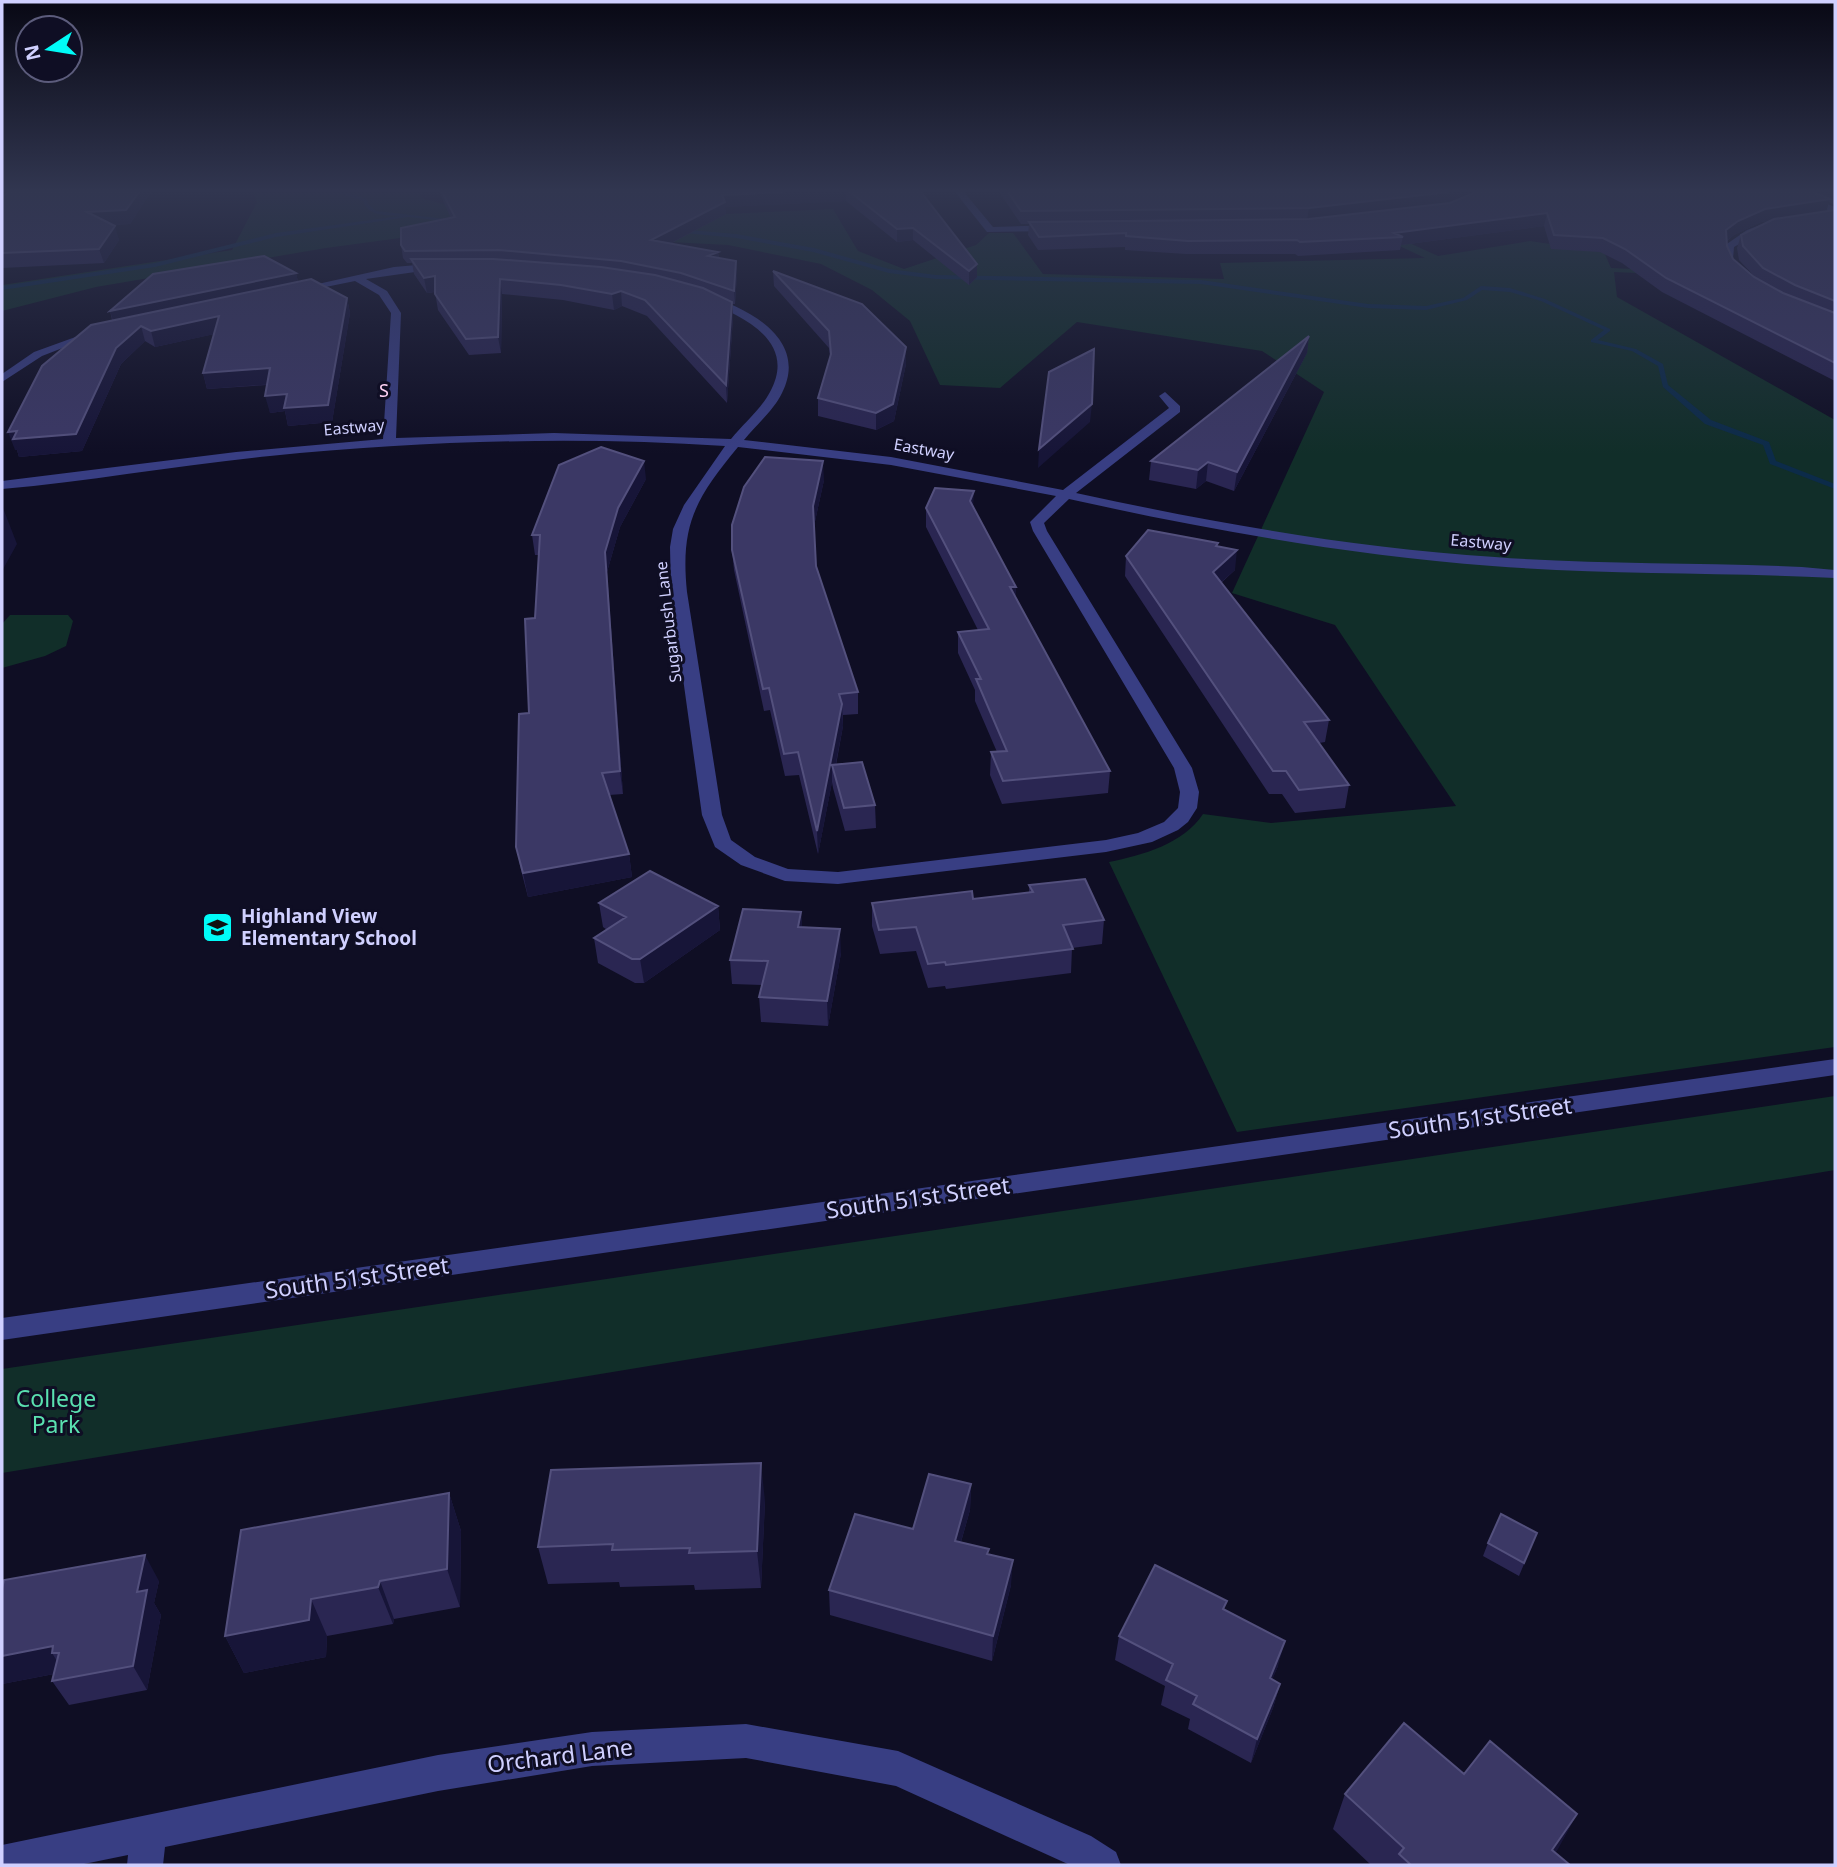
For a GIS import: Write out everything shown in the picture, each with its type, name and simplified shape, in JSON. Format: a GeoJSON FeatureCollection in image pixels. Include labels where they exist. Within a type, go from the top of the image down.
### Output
{"type":"FeatureCollection","features":[{"type":"Feature","properties":{"kind":"street"},"geometry":{"type":"LineString","coordinates":[[279,294],[352,279]]}},
{"type":"Feature","properties":{"kind":"street"},"geometry":{"type":"LineString","coordinates":[[359,279],[383,293],[397,313],[389,442]]}},
{"type":"Feature","properties":{"kind":"street","name":"Sugarbush Lane"},"geometry":{"type":"LineString","coordinates":[[693,294],[720,303],[758,323],[776,340],[784,358],[784,376],[776,393],[699,491],[682,522],[676,557],[712,815],[722,843],[748,861],[785,875],[838,878],[1106,846],[1148,838],[1180,820],[1191,796],[1183,768],[1040,531],[1037,522],[1065,495]]}},
{"type":"Feature","properties":{"kind":"street"},"geometry":{"type":"LineString","coordinates":[[2,379],[38,354],[112,329]]}},
{"type":"Feature","properties":{"kind":"street"},"geometry":{"type":"LineString","coordinates":[[1065,495],[1176,409],[1165,396]]}},
{"type":"Feature","properties":{"kind":"street","name":"Eastway"},"geometry":{"type":"LineString","coordinates":[[2,485],[265,452],[389,442],[548,436],[736,442],[870,457],[975,475],[1269,536],[1450,558],[1563,566],[1726,568],[1835,575]]}},
{"type":"Feature","properties":{"kind":"street","name":"South 51st Street"},"geometry":{"type":"LineString","coordinates":[[2,1329],[1835,1067]]}},
{"type":"Feature","properties":{"kind":"street","name":"Orchard Lane"},"geometry":{"type":"LineString","coordinates":[[2,1863],[147,1849],[438,1773],[579,1751],[746,1741],[898,1769],[1078,1849],[1102,1865]]}},
{"type":"Feature","properties":{"kind":"green space"},"geometry":{"type":"Polygon","coordinates":[[[41,279],[142,279],[96,287],[2,311],[2,285],[41,279]]]}},
{"type":"Feature","properties":{"kind":"green space"},"geometry":{"type":"Polygon","coordinates":[[[851,279],[1615,279],[1617,297],[1835,420],[1835,1047],[1237,1132],[1109,862],[1148,852],[1173,841],[1203,814],[1271,823],[1456,806],[1335,625],[1232,593],[1324,392],[1262,351],[1077,322],[1000,388],[940,385],[910,321],[872,290],[851,279]]]}},
{"type":"Feature","properties":{"kind":"green space"},"geometry":{"type":"Polygon","coordinates":[[[10,615],[68,615],[73,621],[66,646],[45,656],[2,668],[2,624],[10,615]]]}},
{"type":"Feature","properties":{"kind":"green space","name":"College Park"},"geometry":{"type":"Polygon","coordinates":[[[1835,1096],[1835,1170],[2,1473],[2,1369],[1835,1096]]]}},
{"type":"Feature","properties":{"kind":"building"},"geometry":{"type":"Polygon","coordinates":[[[147,279],[266,279],[110,311],[147,279]]]}},
{"type":"Feature","properties":{"kind":"building"},"geometry":{"type":"Polygon","coordinates":[[[310,279],[347,298],[328,405],[284,408],[287,394],[265,396],[270,368],[203,373],[219,316],[151,331],[141,326],[116,348],[76,434],[13,439],[17,431],[8,432],[42,366],[91,325],[310,279]]]}},
{"type":"Feature","properties":{"kind":"building"},"geometry":{"type":"Polygon","coordinates":[[[435,279],[500,279],[498,337],[466,339],[435,294],[435,279]]]}},
{"type":"Feature","properties":{"kind":"building"},"geometry":{"type":"Polygon","coordinates":[[[501,279],[670,279],[703,288],[732,302],[726,385],[645,300],[621,291],[612,294],[561,285],[501,279]]]}},
{"type":"Feature","properties":{"kind":"building"},"geometry":{"type":"Polygon","coordinates":[[[699,279],[735,279],[734,291],[699,279]]]}},
{"type":"Feature","properties":{"kind":"building"},"geometry":{"type":"Polygon","coordinates":[[[781,279],[795,279],[862,304],[906,347],[893,404],[876,413],[818,398],[831,354],[829,331],[781,279]]]}},
{"type":"Feature","properties":{"kind":"building"},"geometry":{"type":"Polygon","coordinates":[[[1668,279],[1758,279],[1783,293],[1835,313],[1835,363],[1668,279]]]}},
{"type":"Feature","properties":{"kind":"building"},"geometry":{"type":"Polygon","coordinates":[[[1784,279],[1835,279],[1835,301],[1784,279]]]}},
{"type":"Feature","properties":{"kind":"building"},"geometry":{"type":"Polygon","coordinates":[[[1309,336],[1237,472],[1208,462],[1198,470],[1151,461],[1309,336]]]}},
{"type":"Feature","properties":{"kind":"building"},"geometry":{"type":"Polygon","coordinates":[[[1094,349],[1092,404],[1039,449],[1049,372],[1094,349]]]}},
{"type":"Feature","properties":{"kind":"building"},"geometry":{"type":"Polygon","coordinates":[[[601,447],[644,461],[618,508],[605,552],[620,771],[602,773],[629,854],[523,873],[516,847],[519,714],[529,713],[525,619],[535,618],[540,535],[532,535],[559,465],[601,447]]]}},
{"type":"Feature","properties":{"kind":"building"},"geometry":{"type":"Polygon","coordinates":[[[765,457],[823,461],[813,506],[816,566],[858,692],[839,694],[842,704],[817,831],[798,752],[784,754],[769,688],[763,689],[732,550],[732,525],[744,487],[765,457]]]}},
{"type":"Feature","properties":{"kind":"building"},"geometry":{"type":"Polygon","coordinates":[[[935,488],[974,491],[970,501],[1016,587],[1010,587],[1110,771],[1003,781],[991,752],[1007,751],[976,679],[981,679],[958,632],[989,629],[926,508],[935,488]]]}},
{"type":"Feature","properties":{"kind":"building"},"geometry":{"type":"Polygon","coordinates":[[[1148,530],[1218,543],[1216,546],[1237,550],[1213,572],[1329,720],[1304,722],[1349,785],[1299,790],[1286,771],[1273,771],[1126,556],[1148,530]]]}},
{"type":"Feature","properties":{"kind":"building"},"geometry":{"type":"Polygon","coordinates":[[[862,762],[875,805],[844,808],[832,765],[862,762]]]}},
{"type":"Feature","properties":{"kind":"building"},"geometry":{"type":"Polygon","coordinates":[[[650,871],[718,906],[640,959],[632,959],[594,938],[626,917],[599,903],[650,871]]]}},
{"type":"Feature","properties":{"kind":"building"},"geometry":{"type":"Polygon","coordinates":[[[1085,879],[1104,920],[1063,925],[1073,949],[946,965],[945,962],[928,964],[916,927],[879,930],[872,903],[972,891],[973,899],[1033,892],[1029,885],[1085,879]]]}},
{"type":"Feature","properties":{"kind":"building"},"geometry":{"type":"Polygon","coordinates":[[[743,909],[801,912],[798,927],[840,929],[827,1001],[759,997],[768,961],[730,960],[743,909]]]}},
{"type":"Feature","properties":{"kind":"building"},"geometry":{"type":"Polygon","coordinates":[[[761,1463],[757,1551],[689,1553],[690,1548],[612,1550],[613,1544],[538,1547],[551,1470],[761,1463]]]}},
{"type":"Feature","properties":{"kind":"building"},"geometry":{"type":"Polygon","coordinates":[[[929,1474],[971,1484],[955,1541],[989,1549],[987,1554],[1013,1560],[993,1636],[829,1590],[855,1514],[913,1529],[929,1474]]]}},
{"type":"Feature","properties":{"kind":"building"},"geometry":{"type":"Polygon","coordinates":[[[449,1493],[447,1569],[380,1581],[378,1587],[311,1599],[309,1620],[225,1636],[241,1530],[449,1493]]]}},
{"type":"Feature","properties":{"kind":"building"},"geometry":{"type":"Polygon","coordinates":[[[1501,1514],[1537,1533],[1524,1563],[1488,1543],[1501,1514]]]}},
{"type":"Feature","properties":{"kind":"building"},"geometry":{"type":"Polygon","coordinates":[[[145,1555],[137,1592],[147,1590],[133,1666],[52,1681],[59,1653],[52,1653],[53,1646],[2,1656],[4,1580],[145,1555]]]}},
{"type":"Feature","properties":{"kind":"building"},"geometry":{"type":"Polygon","coordinates":[[[1155,1565],[1227,1601],[1223,1609],[1285,1641],[1270,1678],[1280,1684],[1257,1739],[1193,1704],[1197,1696],[1166,1680],[1173,1664],[1119,1636],[1155,1565]]]}},
{"type":"Feature","properties":{"kind":"building"},"geometry":{"type":"Polygon","coordinates":[[[1404,1723],[1464,1774],[1490,1741],[1577,1814],[1552,1850],[1570,1865],[1411,1865],[1399,1854],[1404,1848],[1345,1794],[1404,1723]]]}},
{"type":"Feature","properties":{"kind":"waterway"},"geometry":{"type":"LineString","coordinates":[[2,288],[61,279]]}},
{"type":"Feature","properties":{"kind":"waterway"},"geometry":{"type":"LineString","coordinates":[[1049,279],[1201,282],[1368,306],[1426,308],[1465,299],[1481,288],[1510,290],[1543,300],[1608,330],[1593,341],[1634,350],[1661,365],[1665,386],[1708,422],[1766,444],[1773,462],[1835,487]]}},
{"type":"Feature","properties":{"kind":"place","name":"Highland View Elementary School"},"geometry":{"type":"Point","coordinates":[218,927]}},
{"type":"Feature","properties":{"kind":"district","name":"S"},"geometry":{"type":"Point","coordinates":[385,391]}}]}
